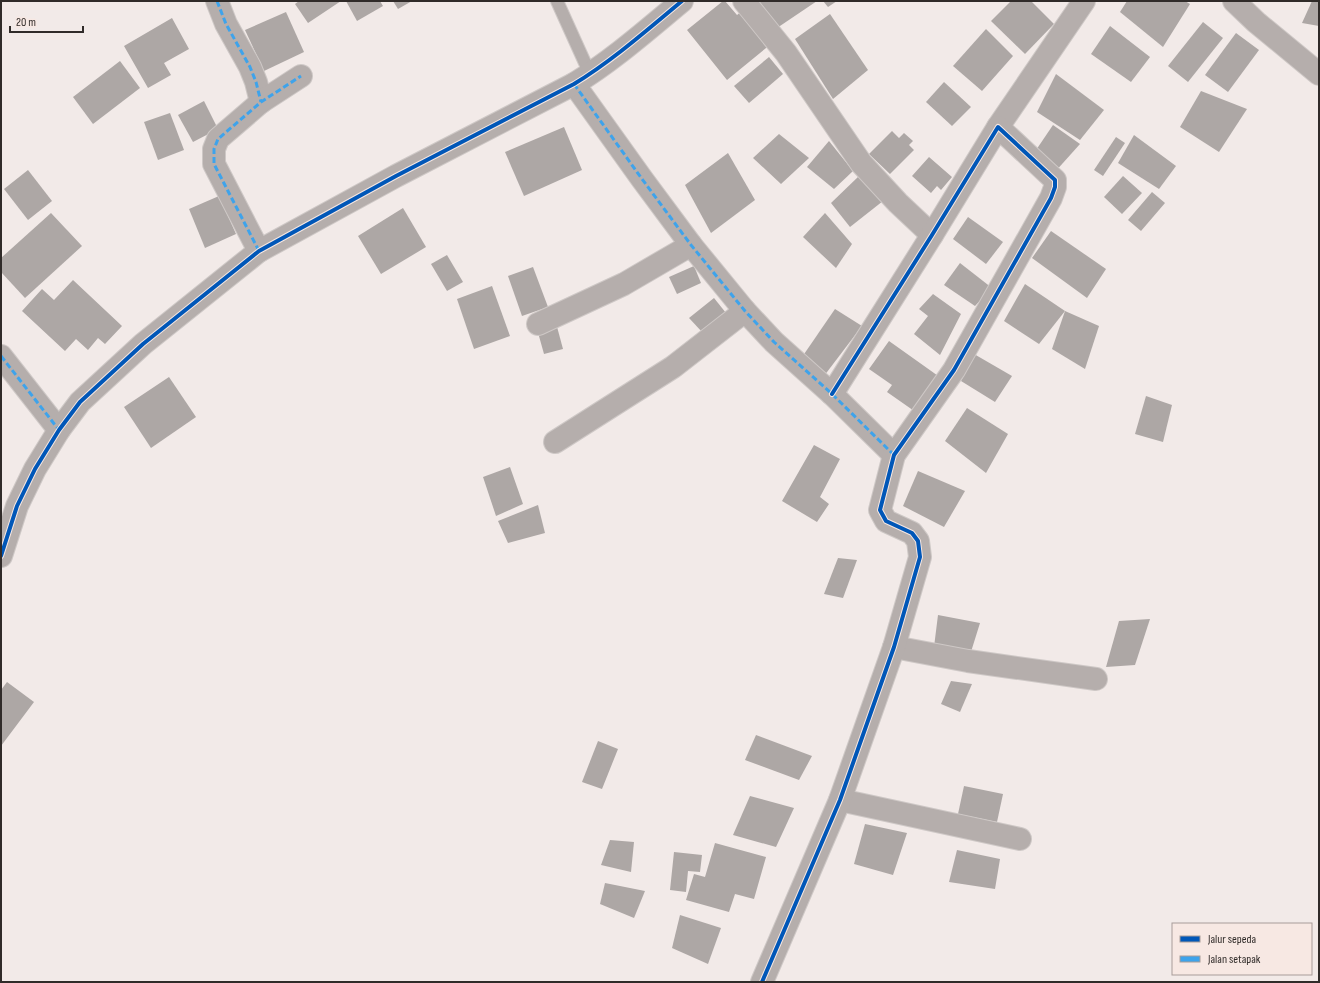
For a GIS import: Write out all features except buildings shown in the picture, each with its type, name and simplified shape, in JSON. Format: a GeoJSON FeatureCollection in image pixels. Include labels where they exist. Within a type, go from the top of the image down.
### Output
{"type":"FeatureCollection","features":[{"type":"Feature","properties":{"kind":"street"},"geometry":{"type":"LineString","coordinates":[[217,1],[226,24],[250,68],[256,82],[261,102]]}},
{"type":"Feature","properties":{"kind":"street"},"geometry":{"type":"LineString","coordinates":[[1,555],[17,506],[35,469],[59,430],[80,402],[143,344],[259,251],[396,176],[582,79],[655,24],[682,1]]}},
{"type":"Feature","properties":{"kind":"street"},"geometry":{"type":"LineString","coordinates":[[744,1],[786,53],[861,163],[898,203],[932,235]]}},
{"type":"Feature","properties":{"kind":"street"},"geometry":{"type":"LineString","coordinates":[[832,394],[998,127],[1084,1]]}},
{"type":"Feature","properties":{"kind":"street"},"geometry":{"type":"LineString","coordinates":[[1234,1],[1256,22],[1319,74]]}},
{"type":"Feature","properties":{"kind":"street"},"geometry":{"type":"LineString","coordinates":[[259,251],[214,164],[214,149],[218,139],[261,102],[301,76]]}},
{"type":"Feature","properties":{"kind":"street"},"geometry":{"type":"LineString","coordinates":[[582,79],[642,179],[691,245],[745,311],[774,342],[832,394],[894,455]]}},
{"type":"Feature","properties":{"kind":"street"},"geometry":{"type":"LineString","coordinates":[[762,982],[840,800],[894,648],[920,557],[918,541],[912,533],[886,521],[880,510],[894,455],[954,370],[1038,222],[1055,187],[1055,180],[998,127]]}},
{"type":"Feature","properties":{"kind":"street"},"geometry":{"type":"LineString","coordinates":[[538,324],[624,284],[691,245]]}},
{"type":"Feature","properties":{"kind":"street"},"geometry":{"type":"LineString","coordinates":[[555,442],[673,367],[745,311]]}},
{"type":"Feature","properties":{"kind":"street"},"geometry":{"type":"LineString","coordinates":[[1,356],[59,430]]}},
{"type":"Feature","properties":{"kind":"street"},"geometry":{"type":"LineString","coordinates":[[894,648],[968,661],[1096,679]]}},
{"type":"Feature","properties":{"kind":"street"},"geometry":{"type":"LineString","coordinates":[[840,800],[1020,839]]}},
{"type":"Feature","properties":{"kind":"lane"},"geometry":{"type":"LineString","coordinates":[[557,1],[582,79]]}},
{"type":"Feature","properties":{"kind":"marked path"},"geometry":{"type":"LineString","coordinates":[[217,1],[226,24],[250,67],[256,82],[261,102]]}},
{"type":"Feature","properties":{"kind":"marked path"},"geometry":{"type":"LineString","coordinates":[[259,251],[214,164],[214,149],[218,139],[261,102],[301,76]]}},
{"type":"Feature","properties":{"kind":"marked path"},"geometry":{"type":"LineString","coordinates":[[574,84],[691,245],[745,311],[774,342],[832,394],[894,455]]}},
{"type":"Feature","properties":{"kind":"marked path"},"geometry":{"type":"LineString","coordinates":[[1,356],[59,430]]}},
{"type":"Feature","properties":{"kind":"cycle path"},"geometry":{"type":"LineString","coordinates":[[1,556],[17,506],[35,469],[59,430],[80,402],[143,344],[259,251],[396,176],[574,84],[616,55],[682,1]]}},
{"type":"Feature","properties":{"kind":"cycle path"},"geometry":{"type":"LineString","coordinates":[[762,982],[840,800],[894,647],[920,557],[918,541],[912,533],[886,521],[880,510],[894,455],[954,370],[1051,198],[1055,187],[1055,180],[998,127],[832,394]]}}]}
